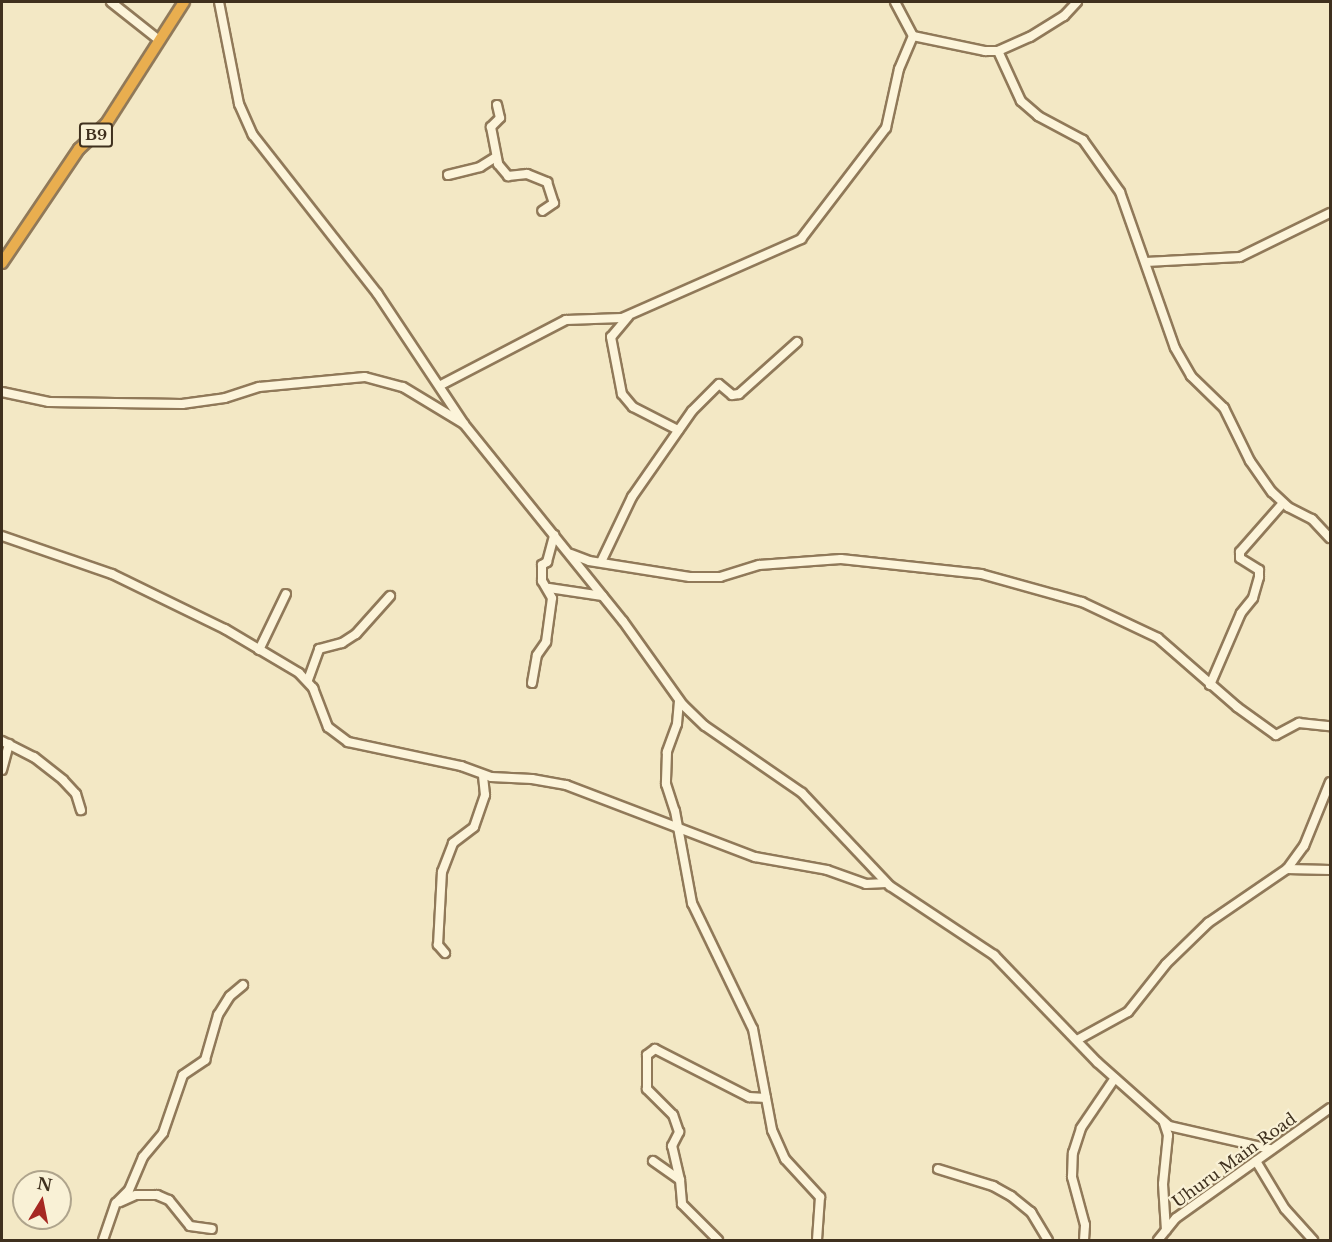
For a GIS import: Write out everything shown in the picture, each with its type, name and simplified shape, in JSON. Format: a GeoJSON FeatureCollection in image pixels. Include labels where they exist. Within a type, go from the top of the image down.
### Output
{"type":"FeatureCollection","features":[{"type":"Feature","properties":{"kind":"highway","name":"B9"},"geometry":{"type":"LineString","coordinates":[[2,263],[80,149],[106,124],[184,2]]}},
{"type":"Feature","properties":{"kind":"street"},"geometry":{"type":"LineString","coordinates":[[111,2],[159,40]]}},
{"type":"Feature","properties":{"kind":"street"},"geometry":{"type":"LineString","coordinates":[[219,2],[239,104],[254,135],[360,271],[441,385],[464,424],[590,579],[678,700],[705,726],[802,793],[886,883],[988,950],[1115,1078],[1164,1122],[1197,1135],[1270,1149]]}},
{"type":"Feature","properties":{"kind":"street"},"geometry":{"type":"LineString","coordinates":[[895,2],[914,36]]}},
{"type":"Feature","properties":{"kind":"street"},"geometry":{"type":"LineString","coordinates":[[914,36],[998,51],[1057,21],[1077,2]]}},
{"type":"Feature","properties":{"kind":"street"},"geometry":{"type":"LineString","coordinates":[[441,385],[566,321],[607,318],[631,313],[801,239],[886,128],[899,69],[914,36]]}},
{"type":"Feature","properties":{"kind":"street"},"geometry":{"type":"LineString","coordinates":[[998,51],[1021,100],[1038,116],[1076,134],[1103,164],[1120,192],[1180,359],[1194,380],[1224,408],[1250,461],[1283,504],[1312,519],[1330,538]]}},
{"type":"Feature","properties":{"kind":"street"},"geometry":{"type":"LineString","coordinates":[[497,105],[500,118],[491,127],[496,157],[502,173],[527,174],[547,182],[554,203],[542,211]]}},
{"type":"Feature","properties":{"kind":"street"},"geometry":{"type":"LineString","coordinates":[[448,175],[480,167],[496,157]]}},
{"type":"Feature","properties":{"kind":"street"},"geometry":{"type":"LineString","coordinates":[[1146,262],[1240,257],[1330,213]]}},
{"type":"Feature","properties":{"kind":"street"},"geometry":{"type":"LineString","coordinates":[[614,334],[631,313]]}},
{"type":"Feature","properties":{"kind":"street"},"geometry":{"type":"LineString","coordinates":[[607,318],[614,324],[614,360],[626,401],[678,430]]}},
{"type":"Feature","properties":{"kind":"street"},"geometry":{"type":"LineString","coordinates":[[590,579],[632,497],[678,430],[718,384],[736,396],[797,342]]}},
{"type":"Feature","properties":{"kind":"street"},"geometry":{"type":"LineString","coordinates":[[2,392],[49,402],[182,404],[225,398],[259,387],[364,377],[403,387],[464,424]]}},
{"type":"Feature","properties":{"kind":"street"},"geometry":{"type":"LineString","coordinates":[[1210,685],[1241,613],[1253,598],[1259,577],[1259,570],[1240,558],[1240,552],[1283,504]]}},
{"type":"Feature","properties":{"kind":"street"},"geometry":{"type":"LineString","coordinates":[[532,683],[537,655],[546,642],[552,598],[541,576],[555,535]]}},
{"type":"Feature","properties":{"kind":"street"},"geometry":{"type":"LineString","coordinates":[[2,536],[112,574],[225,629],[308,680],[324,722],[340,739],[398,755],[460,766],[483,776],[566,785],[680,831],[720,841],[766,860],[827,870],[866,884],[886,883]]}},
{"type":"Feature","properties":{"kind":"street"},"geometry":{"type":"LineString","coordinates":[[569,554],[599,562],[711,578],[759,565],[840,559],[971,572],[1082,602],[1158,638],[1210,685],[1276,735],[1299,723],[1330,726]]}},
{"type":"Feature","properties":{"kind":"street"},"geometry":{"type":"LineString","coordinates":[[549,588],[602,596]]}},
{"type":"Feature","properties":{"kind":"street"},"geometry":{"type":"LineString","coordinates":[[259,650],[286,594]]}},
{"type":"Feature","properties":{"kind":"street"},"geometry":{"type":"LineString","coordinates":[[308,680],[319,649],[342,643],[356,634],[390,597]]}},
{"type":"Feature","properties":{"kind":"street"},"geometry":{"type":"LineString","coordinates":[[678,700],[680,710],[667,752],[666,774],[680,831],[692,903],[753,1029],[772,1130],[785,1159],[820,1197],[817,1240]]}},
{"type":"Feature","properties":{"kind":"street"},"geometry":{"type":"LineString","coordinates":[[2,770],[5,742],[34,757],[63,780],[76,794],[81,810]]}},
{"type":"Feature","properties":{"kind":"street"},"geometry":{"type":"LineString","coordinates":[[445,953],[438,945],[442,872],[453,843],[474,827],[485,795],[483,776]]}},
{"type":"Feature","properties":{"kind":"street"},"geometry":{"type":"LineString","coordinates":[[1077,1040],[1125,1014],[1166,964],[1209,923],[1287,868],[1304,846],[1330,782]]}},
{"type":"Feature","properties":{"kind":"street"},"geometry":{"type":"LineString","coordinates":[[1287,868],[1330,870]]}},
{"type":"Feature","properties":{"kind":"street"},"geometry":{"type":"LineString","coordinates":[[103,1240],[116,1203],[129,1190],[143,1157],[163,1133],[183,1075],[205,1060],[218,1015],[230,996],[243,985]]}},
{"type":"Feature","properties":{"kind":"street"},"geometry":{"type":"LineString","coordinates":[[718,1240],[682,1204],[680,1180],[672,1146],[680,1132],[673,1115],[647,1089],[647,1055],[655,1049],[749,1097],[766,1098]]}},
{"type":"Feature","properties":{"kind":"street"},"geometry":{"type":"LineString","coordinates":[[1084,1240],[1085,1225],[1072,1177],[1073,1153],[1081,1128],[1115,1078]]}},
{"type":"Feature","properties":{"kind":"street","name":"Uhuru Main Road"},"geometry":{"type":"LineString","coordinates":[[1158,1240],[1176,1218],[1330,1108]]}},
{"type":"Feature","properties":{"kind":"street"},"geometry":{"type":"LineString","coordinates":[[1164,1122],[1168,1135],[1163,1177],[1166,1231]]}},
{"type":"Feature","properties":{"kind":"street"},"geometry":{"type":"LineString","coordinates":[[653,1161],[680,1180]]}},
{"type":"Feature","properties":{"kind":"street"},"geometry":{"type":"LineString","coordinates":[[1256,1161],[1285,1209],[1313,1240]]}},
{"type":"Feature","properties":{"kind":"street"},"geometry":{"type":"LineString","coordinates":[[939,1169],[993,1186],[1020,1202],[1040,1224],[1048,1240]]}},
{"type":"Feature","properties":{"kind":"street"},"geometry":{"type":"LineString","coordinates":[[116,1203],[136,1195],[157,1195],[169,1200],[190,1226],[212,1229]]}}]}
